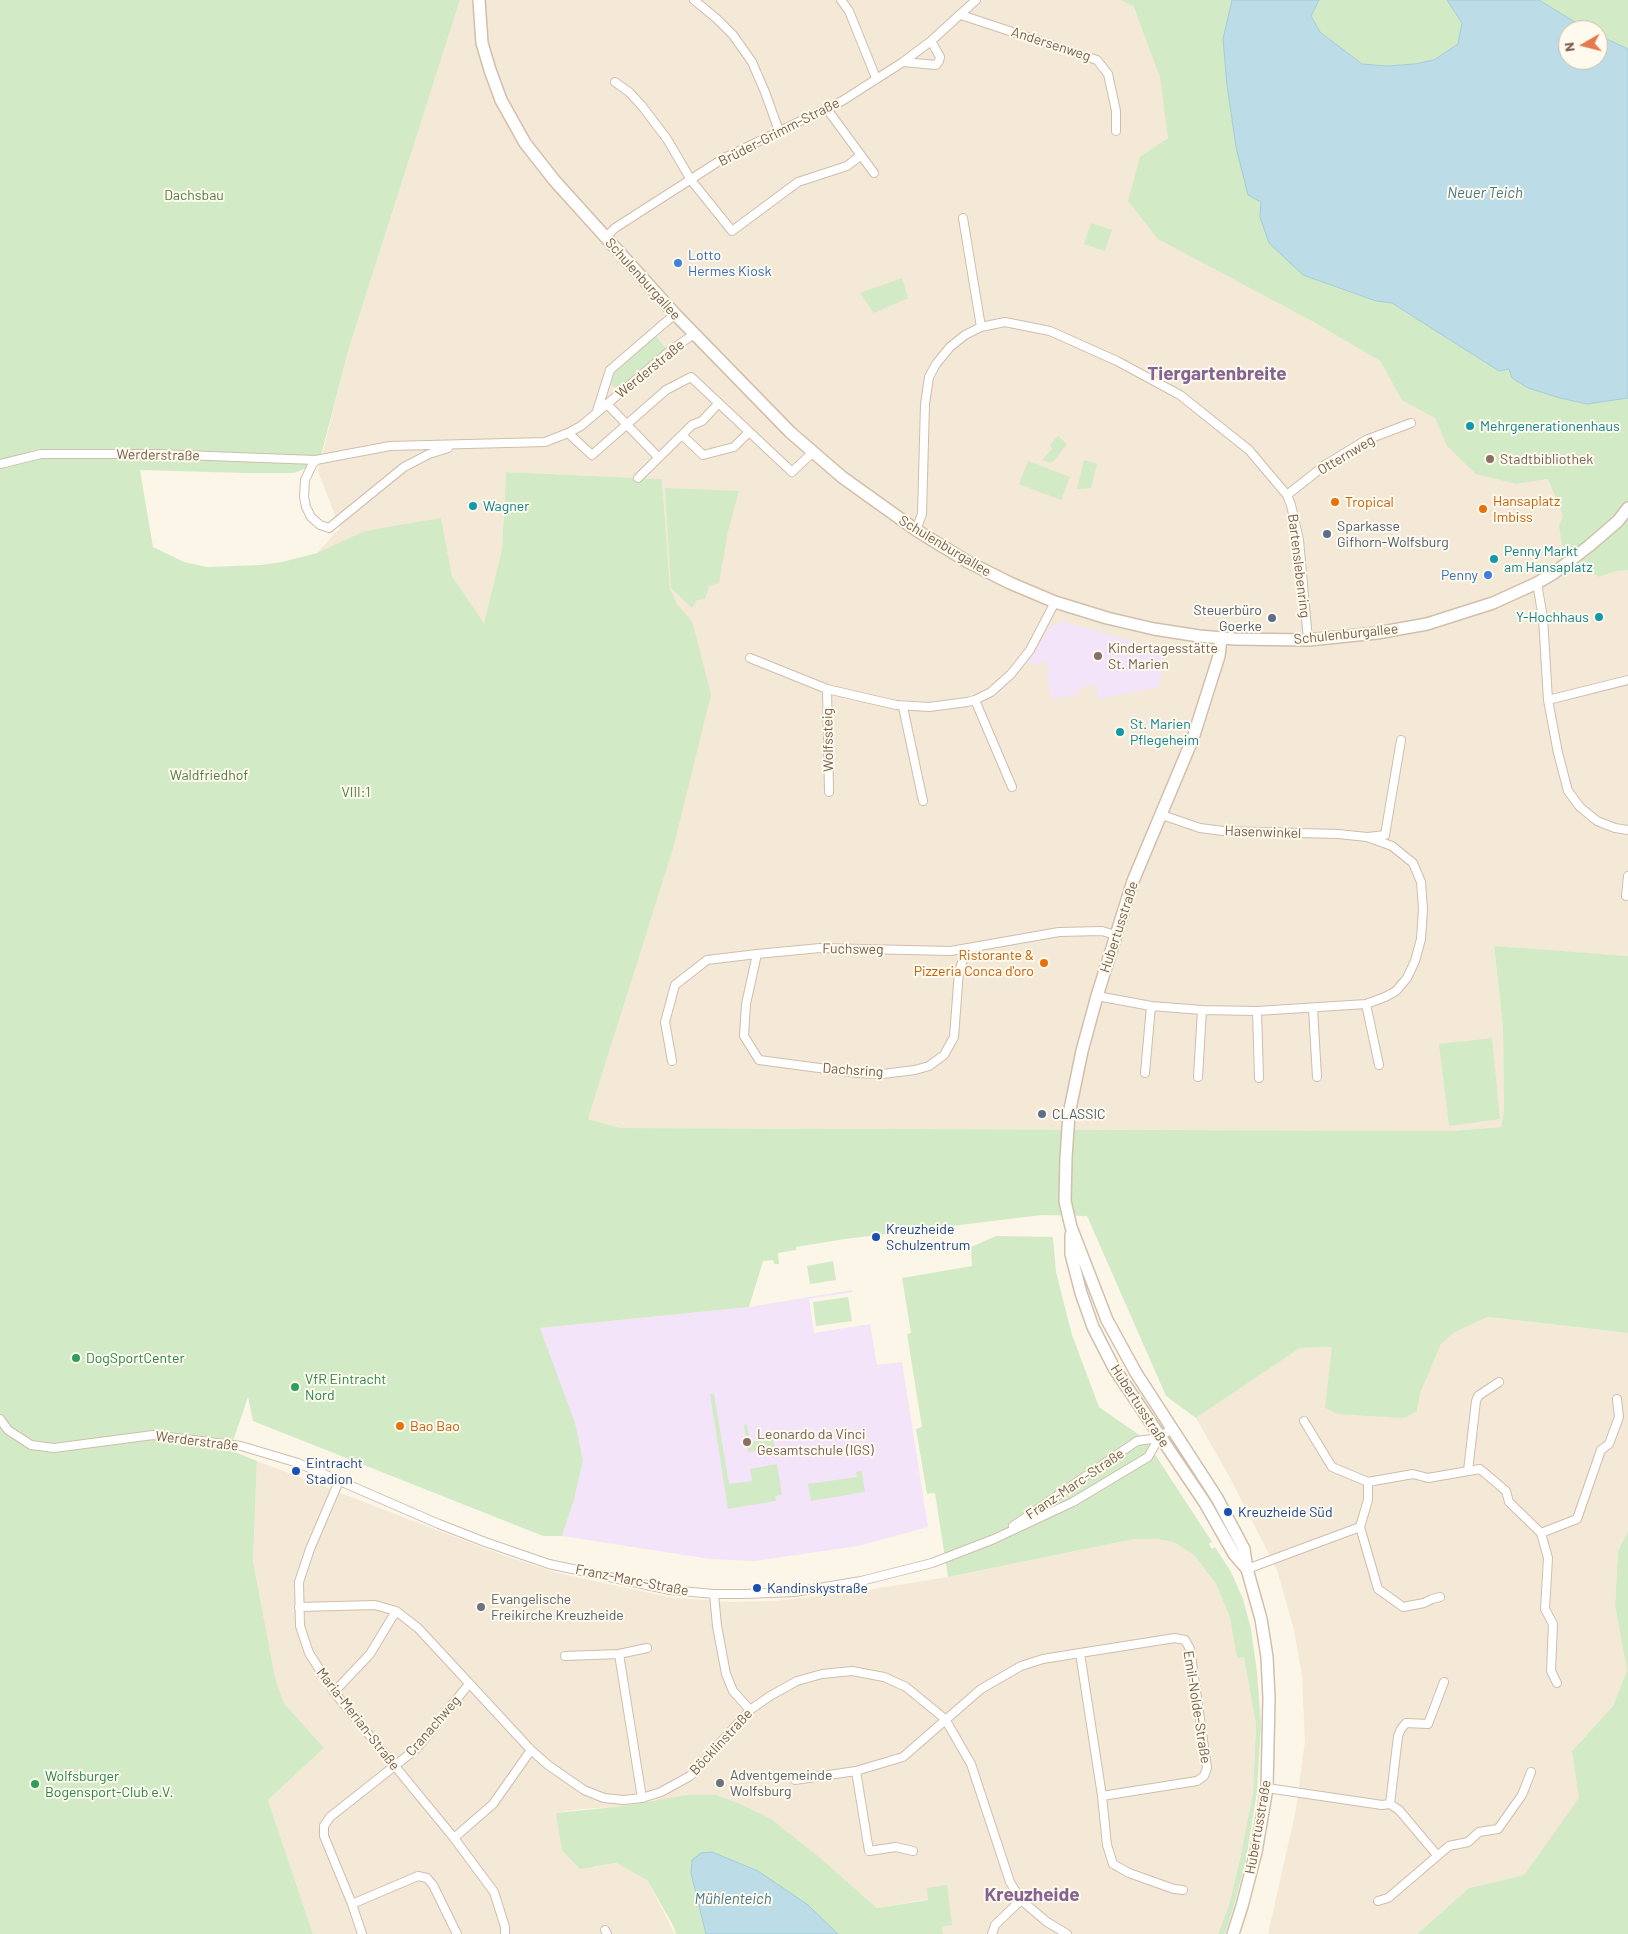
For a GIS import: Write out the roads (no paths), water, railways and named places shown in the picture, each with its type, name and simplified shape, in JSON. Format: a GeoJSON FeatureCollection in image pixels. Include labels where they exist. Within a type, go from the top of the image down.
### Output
{"type":"FeatureCollection","features":[{"type":"Feature","properties":{"kind":"street","name":"Schulenburgallee"},"geometry":{"type":"LineString","coordinates":[[479,0],[482,43],[501,100],[525,143],[554,180],[675,314],[785,427],[865,495],[916,530],[968,562],[1010,583],[1055,602],[1107,618],[1154,629],[1221,638],[1308,640],[1377,633],[1427,624],[1492,603],[1537,583],[1554,573],[1589,546],[1618,520],[1628,508]]}},
{"type":"Feature","properties":{"kind":"street"},"geometry":{"type":"LineString","coordinates":[[694,0],[733,35],[752,62],[779,131]]}},
{"type":"Feature","properties":{"kind":"street"},"geometry":{"type":"LineString","coordinates":[[841,0],[848,11],[876,78]]}},
{"type":"Feature","properties":{"kind":"street","name":"Brüder-Grimm-Straße"},"geometry":{"type":"LineString","coordinates":[[606,238],[615,228],[724,158],[827,109],[903,62],[931,41],[976,0]]}},
{"type":"Feature","properties":{"kind":"street","name":"Andersenweg"},"geometry":{"type":"LineString","coordinates":[[961,15],[1097,60],[1108,74],[1116,111],[1116,131]]}},
{"type":"Feature","properties":{"kind":"street"},"geometry":{"type":"LineString","coordinates":[[903,62],[936,65],[940,57],[931,41]]}},
{"type":"Feature","properties":{"kind":"street"},"geometry":{"type":"LineString","coordinates":[[615,82],[629,92],[642,106],[667,139],[691,180],[732,231],[798,182],[847,166],[860,156]]}},
{"type":"Feature","properties":{"kind":"street"},"geometry":{"type":"LineString","coordinates":[[827,109],[874,173]]}},
{"type":"Feature","properties":{"kind":"street"},"geometry":{"type":"LineString","coordinates":[[963,218],[981,327]]}},
{"type":"Feature","properties":{"kind":"street","name":"Werderstraße"},"geometry":{"type":"LineString","coordinates":[[596,414],[610,370],[675,314]]}},
{"type":"Feature","properties":{"kind":"street","name":"Bartenslebenring"},"geometry":{"type":"LineString","coordinates":[[916,530],[922,514],[925,404],[929,377],[936,364],[950,347],[965,335],[981,327],[1005,322],[1050,331],[1122,364],[1180,395],[1248,450],[1287,495],[1299,540],[1308,640]]}},
{"type":"Feature","properties":{"kind":"street","name":"Werderstraße"},"geometry":{"type":"LineString","coordinates":[[0,464],[41,454],[157,454],[316,460],[390,446],[455,446],[545,442],[568,434],[596,414],[671,350],[694,334]]}},
{"type":"Feature","properties":{"kind":"street","name":"Werderstraße"},"geometry":{"type":"LineString","coordinates":[[568,434],[592,455],[666,390],[691,377],[792,472],[813,452]]}},
{"type":"Feature","properties":{"kind":"street","name":"Werderstraße"},"geometry":{"type":"LineString","coordinates":[[607,404],[625,425],[658,457]]}},
{"type":"Feature","properties":{"kind":"street"},"geometry":{"type":"LineString","coordinates":[[638,478],[692,424],[702,421],[718,404]]}},
{"type":"Feature","properties":{"kind":"street","name":"Otternweg"},"geometry":{"type":"LineString","coordinates":[[1287,495],[1325,465],[1366,440],[1411,423]]}},
{"type":"Feature","properties":{"kind":"street"},"geometry":{"type":"LineString","coordinates":[[682,435],[703,455],[734,447],[749,432]]}},
{"type":"Feature","properties":{"kind":"street","name":"Werderstraße"},"geometry":{"type":"LineString","coordinates":[[316,460],[305,480],[304,497],[306,507],[312,517],[320,525],[329,528],[404,467],[429,454],[455,446]]}},
{"type":"Feature","properties":{"kind":"street"},"geometry":{"type":"LineString","coordinates":[[1537,583],[1543,618],[1548,700],[1558,753],[1568,791],[1580,807],[1597,821],[1615,828],[1628,830]]}},
{"type":"Feature","properties":{"kind":"street","name":"Wolfssteig"},"geometry":{"type":"LineString","coordinates":[[750,658],[827,689],[903,707],[951,705],[976,700],[991,692],[1012,674],[1030,650],[1055,602]]}},
{"type":"Feature","properties":{"kind":"street","name":"Hubertusstraße"},"geometry":{"type":"LineString","coordinates":[[1221,638],[1219,656],[1193,738],[1133,881],[1097,996],[1082,1051],[1069,1114],[1065,1201],[1071,1227],[1107,1320],[1136,1373],[1217,1498],[1244,1549],[1247,1569],[1261,1619],[1267,1657],[1269,1744],[1267,1788],[1256,1852],[1242,1906],[1232,1934]]}},
{"type":"Feature","properties":{"kind":"street"},"geometry":{"type":"LineString","coordinates":[[1548,700],[1628,680]]}},
{"type":"Feature","properties":{"kind":"street","name":"Wolfssteig"},"geometry":{"type":"LineString","coordinates":[[827,689],[829,792]]}},
{"type":"Feature","properties":{"kind":"street"},"geometry":{"type":"LineString","coordinates":[[976,700],[1012,787]]}},
{"type":"Feature","properties":{"kind":"street"},"geometry":{"type":"LineString","coordinates":[[903,707],[923,801]]}},
{"type":"Feature","properties":{"kind":"street"},"geometry":{"type":"LineString","coordinates":[[1367,837],[1385,835],[1401,740]]}},
{"type":"Feature","properties":{"kind":"street","name":"Hasenwinkel"},"geometry":{"type":"LineString","coordinates":[[1097,996],[1151,1006],[1202,1010],[1257,1011],[1366,1004],[1385,998],[1396,991],[1407,978],[1416,961],[1423,908],[1420,882],[1413,864],[1392,846],[1367,837],[1338,834],[1223,831],[1200,828],[1162,815]]}},
{"type":"Feature","properties":{"kind":"street"},"geometry":{"type":"LineString","coordinates":[[1626,896],[1628,876]]}},
{"type":"Feature","properties":{"kind":"street","name":"Fuchsweg"},"geometry":{"type":"LineString","coordinates":[[672,1061],[666,1022],[675,985],[707,960],[820,948],[951,951],[1059,932],[1102,932],[1115,935]]}},
{"type":"Feature","properties":{"kind":"street","name":"Dachsring"},"geometry":{"type":"LineString","coordinates":[[757,954],[746,1004],[744,1036],[759,1060],[857,1073],[883,1074],[915,1070],[929,1066],[944,1055],[954,1037],[960,971],[967,949]]}},
{"type":"Feature","properties":{"kind":"street"},"geometry":{"type":"LineString","coordinates":[[1366,1004],[1379,1065]]}},
{"type":"Feature","properties":{"kind":"street"},"geometry":{"type":"LineString","coordinates":[[1145,1073],[1151,1006]]}},
{"type":"Feature","properties":{"kind":"street"},"geometry":{"type":"LineString","coordinates":[[1313,1008],[1316,1077]]}},
{"type":"Feature","properties":{"kind":"street"},"geometry":{"type":"LineString","coordinates":[[1198,1077],[1202,1010]]}},
{"type":"Feature","properties":{"kind":"street"},"geometry":{"type":"LineString","coordinates":[[1257,1011],[1258,1078]]}},
{"type":"Feature","properties":{"kind":"street","name":"Hubertusstraße"},"geometry":{"type":"LineString","coordinates":[[1071,1227],[1072,1254],[1081,1293],[1093,1327],[1114,1368],[1159,1438],[1200,1496],[1234,1554],[1247,1569]]}},
{"type":"Feature","properties":{"kind":"street"},"geometry":{"type":"LineString","coordinates":[[1468,1471],[1476,1401],[1478,1396],[1499,1382]]}},
{"type":"Feature","properties":{"kind":"street"},"geometry":{"type":"LineString","coordinates":[[1541,1533],[1577,1519],[1601,1450],[1609,1444],[1619,1417],[1617,1399]]}},
{"type":"Feature","properties":{"kind":"street","name":"Werderstraße"},"geometry":{"type":"LineString","coordinates":[[0,1419],[8,1430],[31,1445],[54,1448],[153,1434],[241,1446],[280,1457],[339,1481]]}},
{"type":"Feature","properties":{"kind":"street"},"geometry":{"type":"LineString","coordinates":[[1304,1421],[1332,1467],[1368,1482],[1413,1474],[1428,1478],[1480,1470],[1506,1491],[1509,1502],[1541,1533],[1548,1558],[1545,1609],[1553,1624],[1551,1671],[1557,1682]]}},
{"type":"Feature","properties":{"kind":"street","name":"Franz-Marc-Straße"},"geometry":{"type":"LineString","coordinates":[[339,1481],[485,1542],[549,1564],[670,1590],[714,1594],[795,1592],[861,1581],[932,1563],[994,1539],[1073,1502],[1148,1457],[1159,1438],[1171,1429]]}},
{"type":"Feature","properties":{"kind":"street","name":"Franz-Marc-Straße"},"geometry":{"type":"LineString","coordinates":[[994,1539],[1137,1441],[1159,1438]]}},
{"type":"Feature","properties":{"kind":"street","name":"Maria-Merian-Straße"},"geometry":{"type":"LineString","coordinates":[[339,1481],[299,1582],[300,1626],[309,1653],[334,1692],[454,1838],[494,1892],[505,1927],[505,1934]]}},
{"type":"Feature","properties":{"kind":"street"},"geometry":{"type":"LineString","coordinates":[[1368,1482],[1368,1500],[1360,1527],[1378,1589],[1403,1607],[1440,1598]]}},
{"type":"Feature","properties":{"kind":"street"},"geometry":{"type":"LineString","coordinates":[[1247,1569],[1360,1527]]}},
{"type":"Feature","properties":{"kind":"street"},"geometry":{"type":"LineString","coordinates":[[714,1594],[717,1626],[726,1674],[733,1691],[750,1710]]}},
{"type":"Feature","properties":{"kind":"street","name":"Böcklinstraße"},"geometry":{"type":"LineString","coordinates":[[299,1607],[375,1605],[396,1611],[418,1628],[531,1750],[548,1765],[584,1790],[604,1798],[624,1800],[642,1798],[661,1792],[690,1776],[750,1710],[797,1681],[822,1674],[852,1671],[884,1676],[906,1687],[945,1719],[971,1764],[1010,1882],[1021,1900],[1047,1922],[1067,1934]]}},
{"type":"Feature","properties":{"kind":"street"},"geometry":{"type":"LineString","coordinates":[[334,1692],[370,1654],[396,1611]]}},
{"type":"Feature","properties":{"kind":"street","name":"Emil-Nolde-Straße"},"geometry":{"type":"LineString","coordinates":[[795,1780],[856,1771],[903,1757],[981,1689],[1012,1670],[1043,1659],[1174,1638],[1185,1640],[1190,1649],[1207,1768],[1204,1776],[1197,1781],[1102,1796]]}},
{"type":"Feature","properties":{"kind":"street"},"geometry":{"type":"LineString","coordinates":[[565,1656],[619,1654],[647,1648]]}},
{"type":"Feature","properties":{"kind":"street"},"geometry":{"type":"LineString","coordinates":[[1080,1653],[1102,1796],[1107,1845],[1113,1864],[1129,1873],[1174,1889],[1183,1890]]}},
{"type":"Feature","properties":{"kind":"street"},"geometry":{"type":"LineString","coordinates":[[619,1654],[642,1798]]}},
{"type":"Feature","properties":{"kind":"street"},"geometry":{"type":"LineString","coordinates":[[1390,1804],[1398,1736],[1401,1729],[1406,1723],[1428,1724],[1444,1682]]}},
{"type":"Feature","properties":{"kind":"street","name":"Cranachweg"},"geometry":{"type":"LineString","coordinates":[[352,1904],[324,1836],[324,1826],[330,1817],[416,1749],[469,1684]]}},
{"type":"Feature","properties":{"kind":"street"},"geometry":{"type":"LineString","coordinates":[[454,1838],[493,1804],[531,1750]]}},
{"type":"Feature","properties":{"kind":"street"},"geometry":{"type":"LineString","coordinates":[[856,1771],[869,1851],[896,1847],[913,1851]]}},
{"type":"Feature","properties":{"kind":"street"},"geometry":{"type":"LineString","coordinates":[[1378,1901],[1388,1898],[1448,1846],[1468,1842],[1479,1832],[1498,1829],[1522,1796],[1531,1772]]}},
{"type":"Feature","properties":{"kind":"street"},"geometry":{"type":"LineString","coordinates":[[1267,1788],[1382,1805],[1390,1804],[1398,1810],[1437,1854]]}},
{"type":"Feature","properties":{"kind":"street"},"geometry":{"type":"LineString","coordinates":[[362,1934],[352,1904],[418,1876],[427,1878],[433,1885],[457,1934]]}},
{"type":"Feature","properties":{"kind":"street"},"geometry":{"type":"LineString","coordinates":[[992,1934],[995,1925],[1021,1900]]}},
{"type":"Feature","properties":{"kind":"water","name":"Neuer Teich"},"geometry":{"type":"Polygon","coordinates":[[[1232,0],[1319,0],[1311,16],[1320,32],[1362,64],[1387,66],[1415,64],[1434,60],[1458,44],[1462,23],[1447,0],[1539,0],[1572,20],[1558,20],[1558,70],[1608,70],[1608,40],[1628,49],[1628,398],[1587,404],[1528,388],[1512,378],[1509,369],[1499,371],[1392,303],[1376,301],[1303,275],[1269,243],[1260,217],[1261,202],[1248,195],[1236,147],[1227,85],[1223,39],[1232,0]]]}},
{"type":"Feature","properties":{"kind":"water","name":"Mühlenteich"},"geometry":{"type":"Polygon","coordinates":[[[712,1852],[758,1871],[808,1905],[838,1934],[706,1934],[691,1873],[692,1860],[701,1853],[712,1852]]]}},
{"type":"Feature","properties":{"kind":"place","name":"Lotto Hermes Kiosk"},"geometry":{"type":"Point","coordinates":[678,263]}},
{"type":"Feature","properties":{"kind":"place","name":"Mehrgenerationenhaus"},"geometry":{"type":"Point","coordinates":[1470,426]}},
{"type":"Feature","properties":{"kind":"place","name":"Stadtbibliothek"},"geometry":{"type":"Point","coordinates":[1490,459]}},
{"type":"Feature","properties":{"kind":"place","name":"Tropical"},"geometry":{"type":"Point","coordinates":[1335,502]}},
{"type":"Feature","properties":{"kind":"place","name":"Wagner"},"geometry":{"type":"Point","coordinates":[473,506]}},
{"type":"Feature","properties":{"kind":"place","name":"Hansaplatz Imbiss"},"geometry":{"type":"Point","coordinates":[1483,509]}},
{"type":"Feature","properties":{"kind":"place","name":"Sparkasse Gifhorn-Wolfsburg"},"geometry":{"type":"Point","coordinates":[1327,534]}},
{"type":"Feature","properties":{"kind":"place","name":"Penny Markt am Hansaplatz"},"geometry":{"type":"Point","coordinates":[1494,559]}},
{"type":"Feature","properties":{"kind":"place","name":"Penny"},"geometry":{"type":"Point","coordinates":[1488,575]}},
{"type":"Feature","properties":{"kind":"place","name":"Y-Hochhaus"},"geometry":{"type":"Point","coordinates":[1599,617]}},
{"type":"Feature","properties":{"kind":"place","name":"Steuerbüro Goerke"},"geometry":{"type":"Point","coordinates":[1272,618]}},
{"type":"Feature","properties":{"kind":"place","name":"Kindertagesstätte St. Marien"},"geometry":{"type":"Point","coordinates":[1098,656]}},
{"type":"Feature","properties":{"kind":"place","name":"St. Marien Pflegeheim"},"geometry":{"type":"Point","coordinates":[1120,732]}},
{"type":"Feature","properties":{"kind":"place","name":"Ristorante & Pizzeria Conca d'oro"},"geometry":{"type":"Point","coordinates":[1044,963]}},
{"type":"Feature","properties":{"kind":"place","name":"CLASSIC"},"geometry":{"type":"Point","coordinates":[1042,1114]}},
{"type":"Feature","properties":{"kind":"place","name":"Kreuzheide Schulzentrum"},"geometry":{"type":"Point","coordinates":[876,1237]}},
{"type":"Feature","properties":{"kind":"place","name":"DogSportCenter"},"geometry":{"type":"Point","coordinates":[76,1358]}},
{"type":"Feature","properties":{"kind":"place","name":"VfR Eintracht Nord"},"geometry":{"type":"Point","coordinates":[295,1387]}},
{"type":"Feature","properties":{"kind":"place","name":"Bao Bao"},"geometry":{"type":"Point","coordinates":[400,1426]}},
{"type":"Feature","properties":{"kind":"place","name":"Leonardo da Vinci Gesamtschule (IGS)"},"geometry":{"type":"Point","coordinates":[747,1442]}},
{"type":"Feature","properties":{"kind":"place","name":"Eintracht Stadion"},"geometry":{"type":"Point","coordinates":[296,1471]}},
{"type":"Feature","properties":{"kind":"place","name":"Kreuzheide Süd"},"geometry":{"type":"Point","coordinates":[1228,1512]}},
{"type":"Feature","properties":{"kind":"place","name":"Kandinskystraße"},"geometry":{"type":"Point","coordinates":[757,1588]}},
{"type":"Feature","properties":{"kind":"place","name":"Evangelische Freikirche Kreuzheide"},"geometry":{"type":"Point","coordinates":[481,1607]}},
{"type":"Feature","properties":{"kind":"place","name":"Adventgemeinde Wolfsburg"},"geometry":{"type":"Point","coordinates":[720,1783]}},
{"type":"Feature","properties":{"kind":"place","name":"Wolfsburger Bogensport-Club e.V."},"geometry":{"type":"Point","coordinates":[35,1784]}},
{"type":"Feature","properties":{"kind":"district","name":"Tiergartenbreite"},"geometry":{"type":"Point","coordinates":[1217,374]}},
{"type":"Feature","properties":{"kind":"district","name":"Kreuzheide"},"geometry":{"type":"Point","coordinates":[1032,1895]}},
{"type":"Feature","properties":{"kind":"park label","name":"Dachsbau"},"geometry":{"type":"Point","coordinates":[194,195]}},
{"type":"Feature","properties":{"kind":"park label","name":"Waldfriedhof"},"geometry":{"type":"Point","coordinates":[209,775]}},
{"type":"Feature","properties":{"kind":"park label","name":"VIII:1"},"geometry":{"type":"Point","coordinates":[356,792]}}]}
